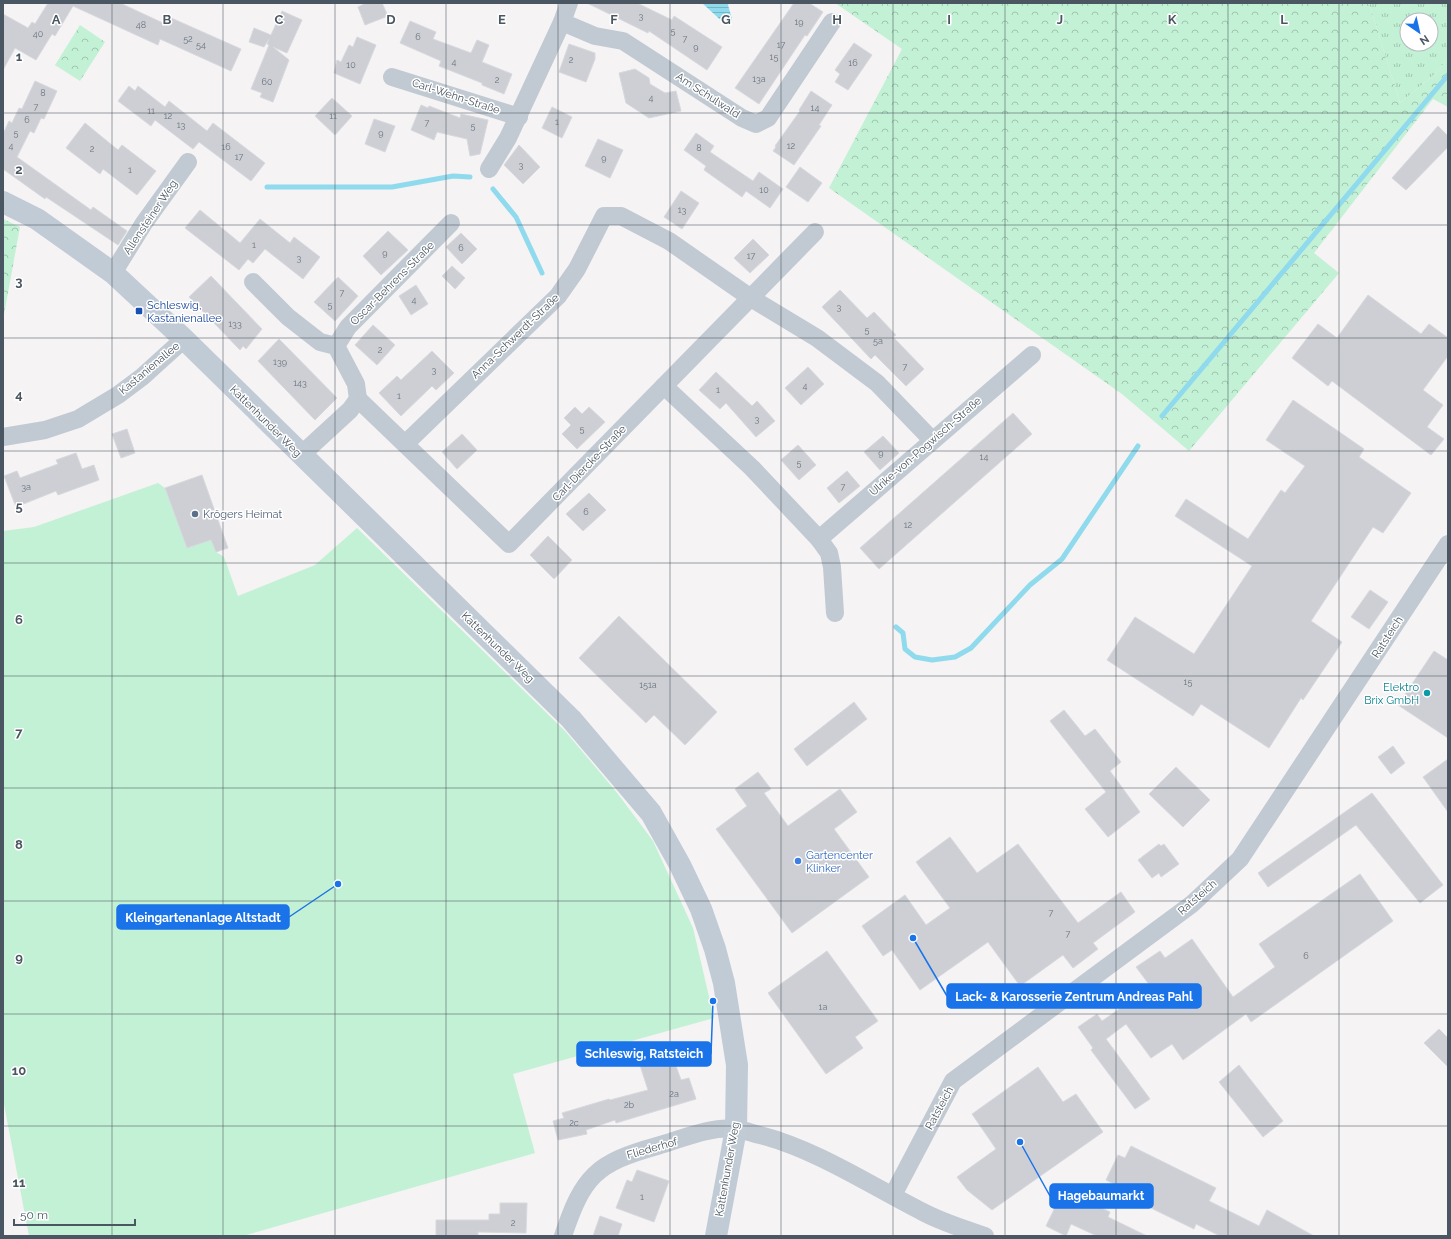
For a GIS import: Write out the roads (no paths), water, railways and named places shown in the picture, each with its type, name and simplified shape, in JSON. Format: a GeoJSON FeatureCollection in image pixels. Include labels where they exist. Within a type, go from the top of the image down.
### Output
{"type":"FeatureCollection","features":[{"type":"Feature","properties":{"kind":"street"},"geometry":{"type":"LineString","coordinates":[[489,169],[519,117],[562,22],[569,3]]}},
{"type":"Feature","properties":{"kind":"street","name":"Am Schulwald"},"geometry":{"type":"LineString","coordinates":[[562,22],[596,36],[623,41],[742,118],[756,124],[768,118],[832,22]]}},
{"type":"Feature","properties":{"kind":"street","name":"Carl-Wehn-Straße"},"geometry":{"type":"LineString","coordinates":[[392,77],[519,117]]}},
{"type":"Feature","properties":{"kind":"street","name":"Allensteiner Weg"},"geometry":{"type":"LineString","coordinates":[[113,273],[144,224],[188,162]]}},
{"type":"Feature","properties":{"kind":"street","name":"Kattenhunder Weg"},"geometry":{"type":"LineString","coordinates":[[3,202],[37,219],[113,273],[184,339],[571,719],[651,813],[680,865],[701,909],[715,949],[724,983],[737,1065],[736,1129],[716,1236]]}},
{"type":"Feature","properties":{"kind":"street","name":"Anna-Schwerdt-Straße"},"geometry":{"type":"LineString","coordinates":[[405,444],[558,296],[577,269],[604,216],[621,216],[669,241],[751,298]]}},
{"type":"Feature","properties":{"kind":"street","name":"Oscar-Behrens-Straße"},"geometry":{"type":"LineString","coordinates":[[336,346],[348,327],[451,223]]}},
{"type":"Feature","properties":{"kind":"street","name":"Carl-Diercke-Straße"},"geometry":{"type":"LineString","coordinates":[[358,399],[509,544],[815,232]]}},
{"type":"Feature","properties":{"kind":"street"},"geometry":{"type":"LineString","coordinates":[[253,282],[288,317],[320,342],[336,346],[342,360],[356,384],[358,399],[350,410],[301,455]]}},
{"type":"Feature","properties":{"kind":"street"},"geometry":{"type":"LineString","coordinates":[[751,298],[817,338],[876,383],[932,440]]}},
{"type":"Feature","properties":{"kind":"street","name":"Kastanienallee"},"geometry":{"type":"LineString","coordinates":[[3,437],[45,430],[78,419],[118,395],[142,377],[184,339]]}},
{"type":"Feature","properties":{"kind":"street","name":"Ulrike-von-Pogwisch-Straße"},"geometry":{"type":"LineString","coordinates":[[819,539],[1032,355]]}},
{"type":"Feature","properties":{"kind":"street"},"geometry":{"type":"LineString","coordinates":[[664,386],[752,468],[819,539],[829,553],[832,567],[835,613]]}},
{"type":"Feature","properties":{"kind":"street","name":"Ratsteich"},"geometry":{"type":"LineString","coordinates":[[893,1195],[953,1080],[1192,904],[1240,858],[1448,544]]}},
{"type":"Feature","properties":{"kind":"street"},"geometry":{"type":"LineString","coordinates":[[736,1129],[788,1142],[893,1195],[921,1211],[986,1236]]}},
{"type":"Feature","properties":{"kind":"street","name":"Fliederhof"},"geometry":{"type":"LineString","coordinates":[[563,1236],[574,1204],[585,1185],[603,1167],[626,1155],[716,1130],[736,1129]]}},
{"type":"Feature","properties":{"kind":"water"},"geometry":{"type":"Polygon","coordinates":[[[702,3],[729,3],[728,5],[732,19],[731,23],[726,25],[702,3]]]}},
{"type":"Feature","properties":{"kind":"waterway"},"geometry":{"type":"LineString","coordinates":[[1162,416],[1448,75]]}},
{"type":"Feature","properties":{"kind":"waterway"},"geometry":{"type":"LineString","coordinates":[[267,187],[392,187],[453,176],[470,177]]}},
{"type":"Feature","properties":{"kind":"waterway"},"geometry":{"type":"LineString","coordinates":[[493,189],[516,217],[542,273]]}},
{"type":"Feature","properties":{"kind":"waterway"},"geometry":{"type":"LineString","coordinates":[[896,627],[903,633],[905,649],[915,657],[932,660],[955,657],[971,648],[1030,585],[1062,559],[1138,446]]}},
{"type":"Feature","properties":{"kind":"place","name":"Schleswig, Kastanienallee"},"geometry":{"type":"Point","coordinates":[139,311]}},
{"type":"Feature","properties":{"kind":"place","name":"Krögers Heimat"},"geometry":{"type":"Point","coordinates":[195,514]}},
{"type":"Feature","properties":{"kind":"place","name":"Elektro Brix GmbH"},"geometry":{"type":"Point","coordinates":[1427,693]}},
{"type":"Feature","properties":{"kind":"place","name":"Gartencenter Klinker"},"geometry":{"type":"Point","coordinates":[798,861]}},
{"type":"Feature","properties":{"kind":"place","name":"Kleingartenanlage Altstadt"},"geometry":{"type":"Point","coordinates":[338,884]}},
{"type":"Feature","properties":{"kind":"place","name":"Lack- & Karosserie Zentrum Andreas Pahl"},"geometry":{"type":"Point","coordinates":[913,938]}},
{"type":"Feature","properties":{"kind":"place","name":"Schleswig, Ratsteich"},"geometry":{"type":"Point","coordinates":[713,1001]}},
{"type":"Feature","properties":{"kind":"place","name":"Hagebaumarkt"},"geometry":{"type":"Point","coordinates":[1020,1142]}}]}
